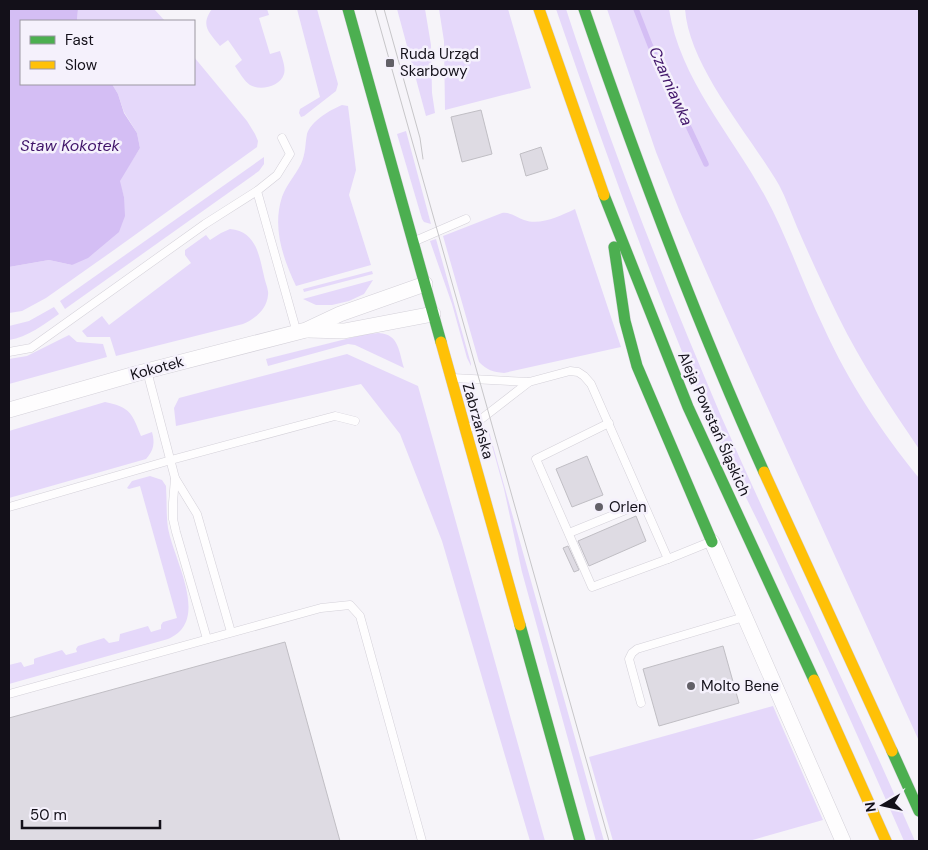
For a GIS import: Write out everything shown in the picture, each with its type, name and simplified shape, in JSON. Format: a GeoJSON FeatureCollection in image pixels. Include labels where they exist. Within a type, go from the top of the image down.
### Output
{"type":"FeatureCollection","features":[{"type":"Feature","properties":{"kind":"main road","name":"Zabrzańska"},"geometry":{"type":"LineString","coordinates":[[348,9],[580,841]]}},
{"type":"Feature","properties":{"kind":"main road","name":"Aleja Powstań Śląskich"},"geometry":{"type":"LineString","coordinates":[[539,9],[610,213],[688,407],[813,677],[886,841]]}},
{"type":"Feature","properties":{"kind":"main road","name":"Aleja Powstań Śląskich"},"geometry":{"type":"LineString","coordinates":[[584,9],[638,165],[696,314],[741,420],[919,811]]}},
{"type":"Feature","properties":{"kind":"main road"},"geometry":{"type":"LineString","coordinates":[[610,213],[621,306],[627,336],[637,366],[712,542]]}},
{"type":"Feature","properties":{"kind":"street","name":"Kokotek"},"geometry":{"type":"LineString","coordinates":[[9,410],[147,371],[302,331],[340,314],[425,284]]}},
{"type":"Feature","properties":{"kind":"street","name":"Kokotek"},"geometry":{"type":"LineString","coordinates":[[302,331],[344,331],[433,314]]}},
{"type":"Feature","properties":{"kind":"street"},"geometry":{"type":"LineString","coordinates":[[712,542],[842,841]]}},
{"type":"Feature","properties":{"kind":"lane"},"geometry":{"type":"LineString","coordinates":[[9,352],[31,348],[205,224],[277,176],[290,154],[282,138]]}},
{"type":"Feature","properties":{"kind":"lane"},"geometry":{"type":"LineString","coordinates":[[257,191],[302,331]]}},
{"type":"Feature","properties":{"kind":"lane"},"geometry":{"type":"LineString","coordinates":[[413,242],[466,219]]}},
{"type":"Feature","properties":{"kind":"lane"},"geometry":{"type":"LineString","coordinates":[[147,371],[175,478],[173,519],[206,639]]}},
{"type":"Feature","properties":{"kind":"lane"},"geometry":{"type":"LineString","coordinates":[[451,378],[529,382],[570,371],[578,372],[584,376],[591,384],[609,423],[668,559]]}},
{"type":"Feature","properties":{"kind":"lane"},"geometry":{"type":"LineString","coordinates":[[466,431],[529,382]]}},
{"type":"Feature","properties":{"kind":"lane"},"geometry":{"type":"LineString","coordinates":[[9,507],[171,460],[335,416],[355,421]]}},
{"type":"Feature","properties":{"kind":"lane"},"geometry":{"type":"LineString","coordinates":[[609,423],[536,459],[592,588],[712,542]]}},
{"type":"Feature","properties":{"kind":"lane"},"geometry":{"type":"LineString","coordinates":[[175,478],[197,514],[231,632]]}},
{"type":"Feature","properties":{"kind":"lane"},"geometry":{"type":"LineString","coordinates":[[569,533],[643,503]]}},
{"type":"Feature","properties":{"kind":"lane"},"geometry":{"type":"LineString","coordinates":[[9,694],[321,608],[350,605],[360,616],[422,841]]}},
{"type":"Feature","properties":{"kind":"lane"},"geometry":{"type":"LineString","coordinates":[[641,703],[629,660],[632,653],[637,649],[744,617]]}},
{"type":"Feature","properties":{"kind":"shaded area"},"geometry":{"type":"Polygon","coordinates":[[[78,9],[154,9],[164,20],[77,20],[78,9]]]}},
{"type":"Feature","properties":{"kind":"shaded area"},"geometry":{"type":"Polygon","coordinates":[[[212,9],[267,9],[269,15],[259,18],[270,54],[280,51],[283,60],[284,74],[278,82],[269,87],[259,88],[250,85],[246,81],[235,66],[242,60],[228,40],[220,46],[207,29],[208,15],[212,9]]]}},
{"type":"Feature","properties":{"kind":"shaded area"},"geometry":{"type":"Polygon","coordinates":[[[297,9],[317,9],[338,84],[336,91],[301,117],[300,109],[320,97],[297,9]]]}},
{"type":"Feature","properties":{"kind":"shaded area"},"geometry":{"type":"Polygon","coordinates":[[[397,9],[425,9],[431,45],[432,93],[435,113],[426,116],[397,9]]]}},
{"type":"Feature","properties":{"kind":"shaded area"},"geometry":{"type":"Polygon","coordinates":[[[439,9],[508,9],[531,88],[445,110],[444,41],[439,9]]]}},
{"type":"Feature","properties":{"kind":"shaded area"},"geometry":{"type":"Polygon","coordinates":[[[556,9],[566,9],[601,112],[639,214],[721,416],[915,841],[904,841],[861,743],[710,418],[640,244],[556,9]]]}},
{"type":"Feature","properties":{"kind":"shaded area"},"geometry":{"type":"Polygon","coordinates":[[[607,9],[669,9],[675,35],[684,60],[709,106],[765,196],[781,228],[833,348],[879,425],[919,478],[919,741],[680,212],[656,152],[607,9]]]}},
{"type":"Feature","properties":{"kind":"shaded area"},"geometry":{"type":"Polygon","coordinates":[[[685,9],[919,9],[919,449],[856,351],[812,261],[779,185],[709,77],[697,54],[689,31],[685,9]]]}},
{"type":"Feature","properties":{"kind":"shaded area"},"geometry":{"type":"Polygon","coordinates":[[[195,58],[247,121],[258,141],[257,147],[46,298],[22,311],[9,313],[9,267],[49,260],[72,265],[124,197],[119,181],[140,148],[137,133],[124,112],[113,85],[195,85],[195,58]]]}},
{"type":"Feature","properties":{"kind":"shaded area"},"geometry":{"type":"Polygon","coordinates":[[[342,105],[348,106],[356,170],[349,195],[371,265],[296,286],[280,243],[278,220],[282,197],[301,164],[309,129],[322,116],[342,105]]]}},
{"type":"Feature","properties":{"kind":"shaded area"},"geometry":{"type":"Polygon","coordinates":[[[406,131],[431,224],[424,222],[422,219],[397,134],[406,131]]]}},
{"type":"Feature","properties":{"kind":"shaded area"},"geometry":{"type":"Polygon","coordinates":[[[264,157],[264,164],[259,171],[65,309],[60,301],[264,157]]]}},
{"type":"Feature","properties":{"kind":"shaded area"},"geometry":{"type":"Polygon","coordinates":[[[575,209],[621,347],[504,373],[488,369],[479,362],[443,236],[502,213],[511,214],[530,222],[537,222],[563,215],[575,209]]]}},
{"type":"Feature","properties":{"kind":"shaded area"},"geometry":{"type":"Polygon","coordinates":[[[230,229],[246,234],[255,245],[267,288],[268,295],[265,305],[260,313],[252,319],[243,324],[116,356],[110,337],[87,337],[82,331],[102,316],[109,325],[191,263],[185,255],[185,250],[206,235],[210,240],[230,229]]]}},
{"type":"Feature","properties":{"kind":"shaded area"},"geometry":{"type":"Polygon","coordinates":[[[436,239],[471,364],[471,366],[430,241],[436,239]]]}},
{"type":"Feature","properties":{"kind":"shaded area"},"geometry":{"type":"Polygon","coordinates":[[[372,271],[373,274],[304,292],[303,289],[372,271]]]}},
{"type":"Feature","properties":{"kind":"shaded area"},"geometry":{"type":"Polygon","coordinates":[[[373,280],[364,294],[349,301],[332,305],[316,305],[303,299],[373,280]]]}},
{"type":"Feature","properties":{"kind":"shaded area"},"geometry":{"type":"Polygon","coordinates":[[[54,307],[59,314],[29,333],[9,340],[9,326],[29,321],[54,307]]]}},
{"type":"Feature","properties":{"kind":"shaded area"},"geometry":{"type":"Polygon","coordinates":[[[366,334],[386,334],[394,340],[404,368],[355,345],[348,344],[268,366],[266,359],[366,334]]]}},
{"type":"Feature","properties":{"kind":"shaded area"},"geometry":{"type":"Polygon","coordinates":[[[69,335],[77,342],[103,344],[107,357],[9,384],[9,359],[27,356],[69,335]]]}},
{"type":"Feature","properties":{"kind":"shaded area"},"geometry":{"type":"Polygon","coordinates":[[[347,354],[418,386],[545,841],[530,841],[442,541],[400,434],[361,384],[176,426],[174,408],[179,398],[347,354]]]}},
{"type":"Feature","properties":{"kind":"shaded area"},"geometry":{"type":"Polygon","coordinates":[[[105,402],[120,406],[129,412],[141,436],[152,432],[153,446],[151,453],[146,459],[9,498],[9,431],[105,402]]]}},
{"type":"Feature","properties":{"kind":"shaded area"},"geometry":{"type":"Polygon","coordinates":[[[488,429],[604,841],[596,841],[522,572],[504,489],[488,429]]]}},
{"type":"Feature","properties":{"kind":"shaded area"},"geometry":{"type":"Polygon","coordinates":[[[150,476],[162,480],[166,486],[168,528],[182,573],[188,605],[187,619],[181,630],[168,639],[9,684],[9,665],[21,662],[24,667],[34,664],[34,659],[36,658],[62,650],[66,655],[77,652],[78,646],[104,638],[109,643],[119,641],[120,634],[148,626],[151,632],[161,629],[163,622],[177,618],[140,486],[127,488],[132,481],[150,476]]]}},
{"type":"Feature","properties":{"kind":"shaded area"},"geometry":{"type":"Polygon","coordinates":[[[773,706],[823,820],[749,841],[613,841],[589,757],[773,706]]]}},
{"type":"Feature","properties":{"kind":"water","name":"Staw Kokotek"},"geometry":{"type":"Polygon","coordinates":[[[9,9],[78,9],[77,20],[20,20],[20,85],[113,85],[118,94],[124,113],[137,133],[140,148],[120,181],[124,197],[125,216],[119,232],[88,258],[72,265],[49,260],[9,267],[9,9]]]}},
{"type":"Feature","properties":{"kind":"building"},"geometry":{"type":"Polygon","coordinates":[[[481,110],[492,154],[462,162],[451,117],[481,110]]]}},
{"type":"Feature","properties":{"kind":"building"},"geometry":{"type":"Polygon","coordinates":[[[541,147],[548,169],[526,176],[520,154],[541,147]]]}},
{"type":"Feature","properties":{"kind":"building"},"geometry":{"type":"Polygon","coordinates":[[[587,456],[603,495],[572,507],[556,469],[587,456]]]}},
{"type":"Feature","properties":{"kind":"building"},"geometry":{"type":"Polygon","coordinates":[[[636,516],[646,541],[589,566],[578,541],[636,516]]]}},
{"type":"Feature","properties":{"kind":"building"},"geometry":{"type":"Polygon","coordinates":[[[568,546],[579,570],[574,572],[563,548],[568,546]]]}},
{"type":"Feature","properties":{"kind":"building"},"geometry":{"type":"Polygon","coordinates":[[[285,642],[340,841],[9,841],[9,718],[285,642]]]}},
{"type":"Feature","properties":{"kind":"building","name":"Molto Bene"},"geometry":{"type":"Polygon","coordinates":[[[723,646],[739,703],[659,726],[643,669],[723,646]]]}},
{"type":"Feature","properties":{"kind":"waterway","name":"Czarniawka"},"geometry":{"type":"LineString","coordinates":[[636,9],[650,45],[706,164]]}},
{"type":"Feature","properties":{"kind":"tram line"},"geometry":{"type":"LineString","coordinates":[[375,9],[609,841]]}},
{"type":"Feature","properties":{"kind":"tram line"},"geometry":{"type":"LineString","coordinates":[[384,9],[420,138],[423,159]]}},
{"type":"Feature","properties":{"kind":"traffic: fast"},"geometry":{"type":"LineString","coordinates":[[348,9],[441,342]]}},
{"type":"Feature","properties":{"kind":"traffic: fast"},"geometry":{"type":"LineString","coordinates":[[584,9],[625,126],[691,301],[764,472]]}},
{"type":"Feature","properties":{"kind":"traffic: fast"},"geometry":{"type":"LineString","coordinates":[[604,195],[688,407],[814,680]]}},
{"type":"Feature","properties":{"kind":"traffic: fast"},"geometry":{"type":"LineString","coordinates":[[614,247],[625,321],[637,366],[712,542]]}},
{"type":"Feature","properties":{"kind":"traffic: fast"},"geometry":{"type":"LineString","coordinates":[[520,625],[580,841]]}},
{"type":"Feature","properties":{"kind":"traffic: fast"},"geometry":{"type":"LineString","coordinates":[[892,751],[919,811]]}},
{"type":"Feature","properties":{"kind":"traffic: slow"},"geometry":{"type":"LineString","coordinates":[[539,9],[604,195]]}},
{"type":"Feature","properties":{"kind":"traffic: slow"},"geometry":{"type":"LineString","coordinates":[[441,342],[520,625]]}},
{"type":"Feature","properties":{"kind":"traffic: slow"},"geometry":{"type":"LineString","coordinates":[[764,472],[892,751]]}},
{"type":"Feature","properties":{"kind":"traffic: slow"},"geometry":{"type":"LineString","coordinates":[[814,680],[886,841]]}},
{"type":"Feature","properties":{"kind":"place","name":"Ruda Urząd Skarbowy"},"geometry":{"type":"Point","coordinates":[390,63]}},
{"type":"Feature","properties":{"kind":"place","name":"Orlen"},"geometry":{"type":"Point","coordinates":[599,507]}},
{"type":"Feature","properties":{"kind":"place","name":"Molto Bene"},"geometry":{"type":"Point","coordinates":[691,686]}}]}
